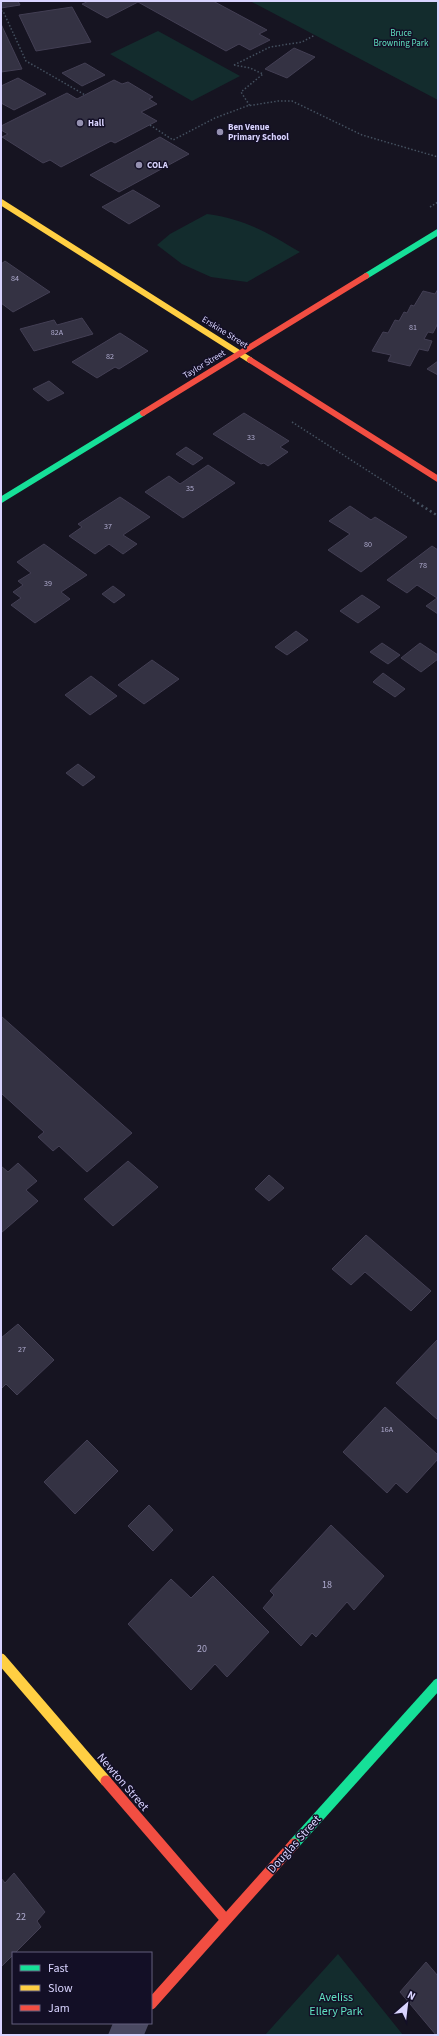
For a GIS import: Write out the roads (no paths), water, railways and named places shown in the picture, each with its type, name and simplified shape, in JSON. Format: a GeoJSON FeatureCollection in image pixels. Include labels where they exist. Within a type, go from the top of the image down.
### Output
{"type":"FeatureCollection","features":[{"type":"Feature","properties":{"kind":"street","name":"Erskine Street"},"geometry":{"type":"LineString","coordinates":[[1,202],[438,480]]}},
{"type":"Feature","properties":{"kind":"street","name":"Taylor Street"},"geometry":{"type":"LineString","coordinates":[[1,500],[438,232]]}},
{"type":"Feature","properties":{"kind":"street","name":"Newton Street"},"geometry":{"type":"LineString","coordinates":[[1,1659],[226,1920]]}},
{"type":"Feature","properties":{"kind":"street","name":"Douglas Street"},"geometry":{"type":"LineString","coordinates":[[152,2003],[438,1684]]}},
{"type":"Feature","properties":{"kind":"street"},"geometry":{"type":"LineString","coordinates":[[124,2035],[133,2024]]}},
{"type":"Feature","properties":{"kind":"place","name":"Hall"},"geometry":{"type":"Point","coordinates":[80,123]}},
{"type":"Feature","properties":{"kind":"place","name":"Ben Venue Primary School"},"geometry":{"type":"Point","coordinates":[220,132]}},
{"type":"Feature","properties":{"kind":"place","name":"COLA"},"geometry":{"type":"Point","coordinates":[139,165]}},
{"type":"Feature","properties":{"kind":"park label","name":"Bruce Browning Park"},"geometry":{"type":"Point","coordinates":[401,38]}},
{"type":"Feature","properties":{"kind":"park label","name":"Aveliss Ellery Park"},"geometry":{"type":"Point","coordinates":[336,2004]}}]}
